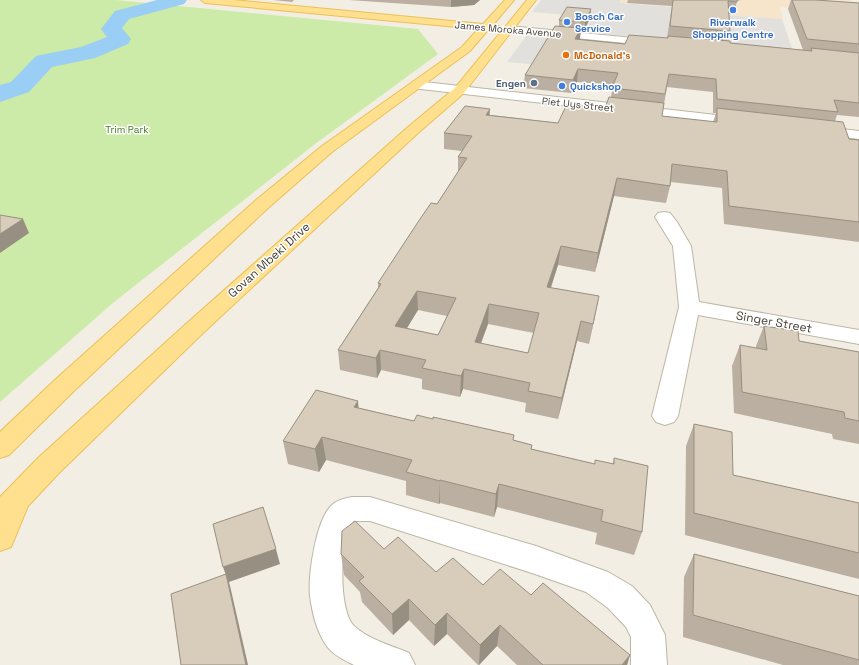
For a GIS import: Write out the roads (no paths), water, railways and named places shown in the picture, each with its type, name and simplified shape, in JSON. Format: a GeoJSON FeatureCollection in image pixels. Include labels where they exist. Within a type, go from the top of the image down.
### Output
{"type":"FeatureCollection","features":[{"type":"Feature","properties":{"kind":"main road","name":"James Moroka Avenue"},"geometry":{"type":"LineString","coordinates":[[209,0],[416,20],[485,20],[509,29]]}},
{"type":"Feature","properties":{"kind":"main road","name":"Govan Mbeki Drive"},"geometry":{"type":"LineString","coordinates":[[8,507],[49,465],[194,330],[407,136],[459,91],[532,0]]}},
{"type":"Feature","properties":{"kind":"main road"},"geometry":{"type":"LineString","coordinates":[[485,20],[508,3]]}},
{"type":"Feature","properties":{"kind":"main road"},"geometry":{"type":"LineString","coordinates":[[0,448],[66,384],[262,204],[327,149],[416,85],[464,46],[485,20],[508,3]]}},
{"type":"Feature","properties":{"kind":"main road"},"geometry":{"type":"LineString","coordinates":[[392,18],[440,18],[471,15]]}},
{"type":"Feature","properties":{"kind":"main road"},"geometry":{"type":"LineString","coordinates":[[416,20],[442,28],[454,35]]}},
{"type":"Feature","properties":{"kind":"main road"},"geometry":{"type":"LineString","coordinates":[[0,538],[8,507]]}},
{"type":"Feature","properties":{"kind":"street","name":"James Moroka Avenue"},"geometry":{"type":"LineString","coordinates":[[509,29],[669,44]]}},
{"type":"Feature","properties":{"kind":"street","name":"Piet Uys Street"},"geometry":{"type":"LineString","coordinates":[[416,85],[758,124]]}},
{"type":"Feature","properties":{"kind":"street"},"geometry":{"type":"LineString","coordinates":[[805,129],[859,135]]}},
{"type":"Feature","properties":{"kind":"street"},"geometry":{"type":"LineString","coordinates":[[664,217],[672,226],[682,246],[689,307],[665,416]]}},
{"type":"Feature","properties":{"kind":"street","name":"Singer Street"},"geometry":{"type":"LineString","coordinates":[[689,307],[859,337]]}},
{"type":"Feature","properties":{"kind":"street"},"geometry":{"type":"LineString","coordinates":[[397,665],[369,654],[341,638],[330,616],[326,592],[331,537],[342,514],[350,509],[370,509],[536,560],[598,582],[620,597],[638,616],[648,635],[649,665]]}},
{"type":"Feature","properties":{"kind":"waterway"},"geometry":{"type":"LineString","coordinates":[[0,94],[20,87],[44,61],[87,53],[120,39],[111,29],[122,15],[178,0]]}},
{"type":"Feature","properties":{"kind":"place","name":"Riverwalk Shopping Centre"},"geometry":{"type":"Point","coordinates":[733,10]}},
{"type":"Feature","properties":{"kind":"place","name":"Bosch Car Service"},"geometry":{"type":"Point","coordinates":[567,22]}},
{"type":"Feature","properties":{"kind":"place","name":"McDonald's"},"geometry":{"type":"Point","coordinates":[566,55]}},
{"type":"Feature","properties":{"kind":"place","name":"Engen"},"geometry":{"type":"Point","coordinates":[534,83]}},
{"type":"Feature","properties":{"kind":"place","name":"Quickshop"},"geometry":{"type":"Point","coordinates":[562,86]}},
{"type":"Feature","properties":{"kind":"park label","name":"Trim Park"},"geometry":{"type":"Point","coordinates":[127,129]}}]}
